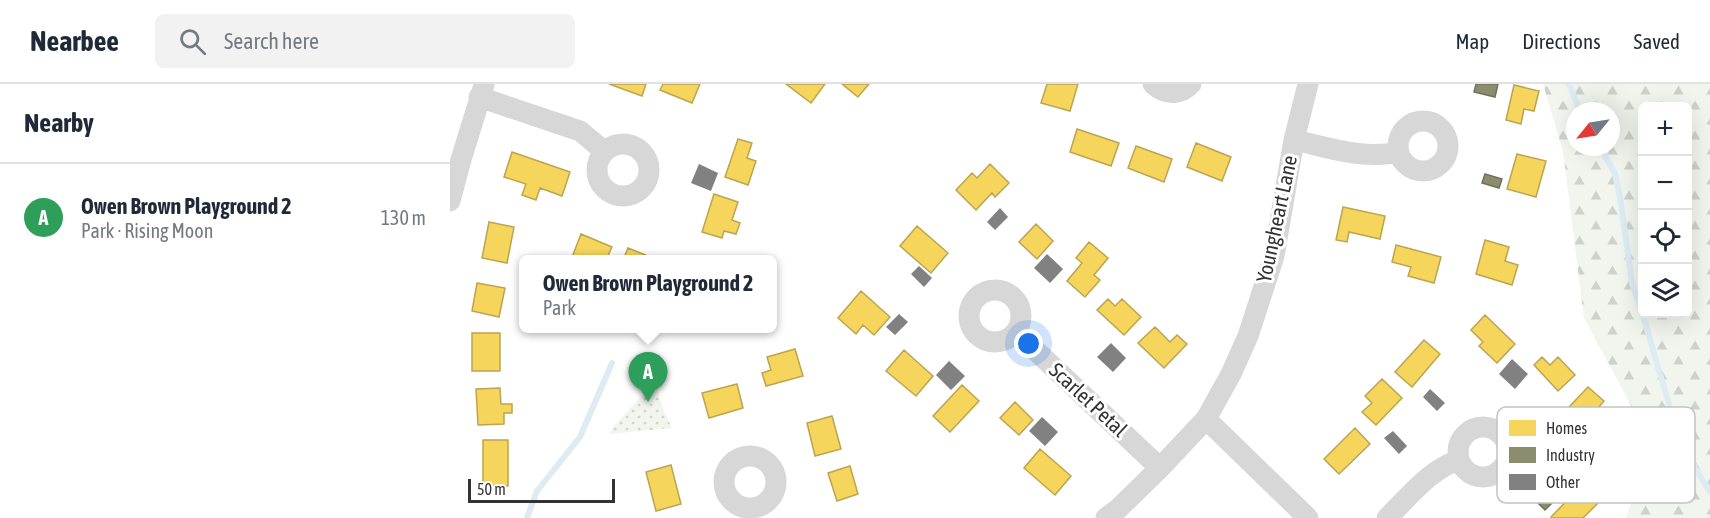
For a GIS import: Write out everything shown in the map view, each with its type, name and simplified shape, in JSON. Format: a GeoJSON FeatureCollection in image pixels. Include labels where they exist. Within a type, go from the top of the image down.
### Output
{"type":"FeatureCollection","features":[{"type":"Feature","properties":{"kind":"street"},"geometry":{"type":"LineString","coordinates":[[1153,84],[1167,93],[1187,89],[1191,84]]}},
{"type":"Feature","properties":{"kind":"street","name":"Youngheart Lane"},"geometry":{"type":"LineString","coordinates":[[1106,518],[1160,468],[1206,419],[1231,374],[1248,336],[1274,256],[1303,85]]}},
{"type":"Feature","properties":{"kind":"street"},"geometry":{"type":"LineString","coordinates":[[450,201],[482,91],[580,131],[604,151]]}},
{"type":"Feature","properties":{"kind":"street"},"geometry":{"type":"LineString","coordinates":[[1294,140],[1367,155],[1383,156],[1398,152]]}},
{"type":"Feature","properties":{"kind":"street","name":"Scarlet Petal"},"geometry":{"type":"LineString","coordinates":[[1016,332],[1160,468]]}},
{"type":"Feature","properties":{"kind":"street"},"geometry":{"type":"LineString","coordinates":[[1206,419],[1308,518]]}},
{"type":"Feature","properties":{"kind":"street"},"geometry":{"type":"LineString","coordinates":[[1388,518],[1427,479],[1446,464],[1459,460]]}},
{"type":"Feature","properties":{"kind":"green space"},"geometry":{"type":"Polygon","coordinates":[[[1543,84],[1710,84],[1710,518],[1626,518],[1631,503],[1695,503],[1695,407],[1632,407],[1584,318],[1563,151],[1543,84]]]}},
{"type":"Feature","properties":{"kind":"green space"},"geometry":{"type":"Polygon","coordinates":[[[655,381],[663,409],[672,428],[609,434],[615,425],[655,381]]]}},
{"type":"Feature","properties":{"kind":"building: Homes"},"geometry":{"type":"Polygon","coordinates":[[[609,84],[646,84],[642,96],[609,84]]]}},
{"type":"Feature","properties":{"kind":"building: Homes"},"geometry":{"type":"Polygon","coordinates":[[[663,84],[700,84],[692,103],[660,90],[663,84]]]}},
{"type":"Feature","properties":{"kind":"building: Homes"},"geometry":{"type":"Polygon","coordinates":[[[786,84],[825,84],[811,103],[786,84]]]}},
{"type":"Feature","properties":{"kind":"building: Homes"},"geometry":{"type":"Polygon","coordinates":[[[842,84],[869,84],[858,97],[842,84]]]}},
{"type":"Feature","properties":{"kind":"building: Homes"},"geometry":{"type":"Polygon","coordinates":[[[1047,84],[1078,84],[1070,111],[1041,103],[1047,84]]]}},
{"type":"Feature","properties":{"kind":"building: Homes"},"geometry":{"type":"Polygon","coordinates":[[[1514,85],[1539,91],[1534,111],[1524,109],[1521,124],[1506,120],[1514,85]]]}},
{"type":"Feature","properties":{"kind":"building: Homes"},"geometry":{"type":"Polygon","coordinates":[[[1077,129],[1119,143],[1111,166],[1070,152],[1077,129]]]}},
{"type":"Feature","properties":{"kind":"building: Homes"},"geometry":{"type":"Polygon","coordinates":[[[738,139],[752,143],[747,158],[756,161],[748,185],[725,177],[738,139]]]}},
{"type":"Feature","properties":{"kind":"building: Homes"},"geometry":{"type":"Polygon","coordinates":[[[1196,143],[1231,157],[1222,181],[1187,167],[1196,143]]]}},
{"type":"Feature","properties":{"kind":"building: Homes"},"geometry":{"type":"Polygon","coordinates":[[[1136,146],[1172,159],[1164,182],[1128,168],[1136,146]]]}},
{"type":"Feature","properties":{"kind":"building: Homes"},"geometry":{"type":"Polygon","coordinates":[[[512,152],[570,172],[562,196],[540,188],[536,200],[522,195],[526,184],[504,177],[512,152]]]}},
{"type":"Feature","properties":{"kind":"building: Homes"},"geometry":{"type":"Polygon","coordinates":[[[1517,154],[1546,161],[1536,197],[1507,189],[1517,154]]]}},
{"type":"Feature","properties":{"kind":"building: Homes"},"geometry":{"type":"Polygon","coordinates":[[[990,164],[1009,183],[995,197],[992,193],[976,210],[956,190],[972,173],[977,178],[990,164]]]}},
{"type":"Feature","properties":{"kind":"building: Homes"},"geometry":{"type":"Polygon","coordinates":[[[714,194],[738,202],[732,220],[740,223],[736,234],[724,231],[722,238],[702,232],[714,194]]]}},
{"type":"Feature","properties":{"kind":"building: Homes"},"geometry":{"type":"Polygon","coordinates":[[[1343,207],[1385,216],[1380,239],[1349,232],[1347,242],[1336,240],[1343,207]]]}},
{"type":"Feature","properties":{"kind":"building: Homes"},"geometry":{"type":"Polygon","coordinates":[[[489,222],[514,227],[507,263],[482,258],[489,222]]]}},
{"type":"Feature","properties":{"kind":"building: Homes"},"geometry":{"type":"Polygon","coordinates":[[[1036,224],[1053,241],[1037,259],[1019,242],[1036,224]]]}},
{"type":"Feature","properties":{"kind":"building: Homes"},"geometry":{"type":"Polygon","coordinates":[[[917,226],[948,253],[931,273],[900,246],[917,226]]]}},
{"type":"Feature","properties":{"kind":"building: Homes"},"geometry":{"type":"Polygon","coordinates":[[[581,234],[612,247],[608,255],[573,255],[581,234]]]}},
{"type":"Feature","properties":{"kind":"building: Homes"},"geometry":{"type":"Polygon","coordinates":[[[1485,240],[1509,247],[1505,261],[1518,265],[1512,285],[1476,274],[1485,240]]]}},
{"type":"Feature","properties":{"kind":"building: Homes"},"geometry":{"type":"Polygon","coordinates":[[[1089,242],[1108,258],[1094,275],[1100,280],[1085,297],[1067,281],[1082,263],[1076,258],[1089,242]]]}},
{"type":"Feature","properties":{"kind":"building: Homes"},"geometry":{"type":"Polygon","coordinates":[[[1396,245],[1441,257],[1434,283],[1408,276],[1411,267],[1392,262],[1396,245]]]}},
{"type":"Feature","properties":{"kind":"building: Homes"},"geometry":{"type":"Polygon","coordinates":[[[628,248],[646,255],[625,255],[628,248]]]}},
{"type":"Feature","properties":{"kind":"building: Homes"},"geometry":{"type":"Polygon","coordinates":[[[477,283],[505,288],[499,317],[472,311],[477,283]]]}},
{"type":"Feature","properties":{"kind":"building: Homes"},"geometry":{"type":"Polygon","coordinates":[[[861,291],[890,317],[874,335],[863,325],[856,334],[838,318],[861,291]]]}},
{"type":"Feature","properties":{"kind":"building: Homes"},"geometry":{"type":"Polygon","coordinates":[[[1108,299],[1115,306],[1122,299],[1141,317],[1124,335],[1097,310],[1108,299]]]}},
{"type":"Feature","properties":{"kind":"building: Homes"},"geometry":{"type":"Polygon","coordinates":[[[1485,315],[1515,344],[1497,363],[1479,346],[1483,342],[1471,330],[1485,315]]]}},
{"type":"Feature","properties":{"kind":"building: Homes"},"geometry":{"type":"Polygon","coordinates":[[[1155,327],[1170,342],[1177,335],[1187,344],[1164,368],[1138,343],[1155,327]]]}},
{"type":"Feature","properties":{"kind":"building: Homes"},"geometry":{"type":"Polygon","coordinates":[[[472,333],[500,333],[500,371],[472,371],[472,333]]]}},
{"type":"Feature","properties":{"kind":"building: Homes"},"geometry":{"type":"Polygon","coordinates":[[[1424,340],[1440,354],[1412,387],[1395,372],[1424,340]]]}},
{"type":"Feature","properties":{"kind":"building: Homes"},"geometry":{"type":"Polygon","coordinates":[[[795,349],[803,376],[766,386],[762,373],[771,370],[767,357],[795,349]]]}},
{"type":"Feature","properties":{"kind":"building: Homes"},"geometry":{"type":"Polygon","coordinates":[[[904,350],[933,376],[916,396],[886,371],[904,350]]]}},
{"type":"Feature","properties":{"kind":"building: Homes"},"geometry":{"type":"Polygon","coordinates":[[[1542,357],[1550,365],[1558,357],[1575,375],[1558,391],[1534,365],[1542,357]]]}},
{"type":"Feature","properties":{"kind":"building: Homes"},"geometry":{"type":"Polygon","coordinates":[[[1382,379],[1402,398],[1376,425],[1362,412],[1372,403],[1365,396],[1382,379]]]}},
{"type":"Feature","properties":{"kind":"building: Homes"},"geometry":{"type":"Polygon","coordinates":[[[737,384],[743,408],[709,418],[702,393],[737,384]]]}},
{"type":"Feature","properties":{"kind":"building: Homes"},"geometry":{"type":"Polygon","coordinates":[[[962,385],[979,401],[950,432],[933,416],[962,385]]]}},
{"type":"Feature","properties":{"kind":"building: Homes"},"geometry":{"type":"Polygon","coordinates":[[[1588,387],[1604,401],[1599,407],[1569,407],[1588,387]]]}},
{"type":"Feature","properties":{"kind":"building: Homes"},"geometry":{"type":"Polygon","coordinates":[[[500,388],[501,404],[512,404],[512,413],[504,413],[504,424],[478,425],[476,389],[500,388]]]}},
{"type":"Feature","properties":{"kind":"building: Homes"},"geometry":{"type":"Polygon","coordinates":[[[1015,402],[1033,420],[1019,435],[1000,418],[1015,402]]]}},
{"type":"Feature","properties":{"kind":"building: Homes"},"geometry":{"type":"Polygon","coordinates":[[[832,416],[841,449],[815,456],[807,423],[832,416]]]}},
{"type":"Feature","properties":{"kind":"building: Homes"},"geometry":{"type":"Polygon","coordinates":[[[1355,428],[1370,444],[1339,474],[1324,459],[1355,428]]]}},
{"type":"Feature","properties":{"kind":"building: Homes"},"geometry":{"type":"Polygon","coordinates":[[[483,440],[508,440],[508,486],[483,485],[483,440]]]}},
{"type":"Feature","properties":{"kind":"building: Homes"},"geometry":{"type":"Polygon","coordinates":[[[1040,449],[1071,476],[1055,495],[1024,468],[1040,449]]]}},
{"type":"Feature","properties":{"kind":"building: Homes"},"geometry":{"type":"Polygon","coordinates":[[[671,465],[681,504],[656,511],[646,472],[671,465]]]}},
{"type":"Feature","properties":{"kind":"building: Homes"},"geometry":{"type":"Polygon","coordinates":[[[850,466],[858,494],[837,501],[828,473],[850,466]]]}},
{"type":"Feature","properties":{"kind":"building: Homes"},"geometry":{"type":"Polygon","coordinates":[[[1565,503],[1598,503],[1583,518],[1551,517],[1565,503]]]}},
{"type":"Feature","properties":{"kind":"building: Industry"},"geometry":{"type":"Polygon","coordinates":[[[1476,84],[1498,84],[1495,97],[1474,92],[1476,84]]]}},
{"type":"Feature","properties":{"kind":"building: Industry"},"geometry":{"type":"Polygon","coordinates":[[[1485,174],[1502,179],[1499,188],[1482,183],[1485,174]]]}},
{"type":"Feature","properties":{"kind":"building: Industry"},"geometry":{"type":"Polygon","coordinates":[[[1538,503],[1552,503],[1545,510],[1538,503]]]}},
{"type":"Feature","properties":{"kind":"building: Other"},"geometry":{"type":"Polygon","coordinates":[[[699,164],[718,173],[711,191],[691,183],[699,164]]]}},
{"type":"Feature","properties":{"kind":"building: Other"},"geometry":{"type":"Polygon","coordinates":[[[1000,208],[1008,217],[995,230],[987,222],[1000,208]]]}},
{"type":"Feature","properties":{"kind":"building: Other"},"geometry":{"type":"Polygon","coordinates":[[[1047,254],[1063,269],[1050,283],[1034,268],[1047,254]]]}},
{"type":"Feature","properties":{"kind":"building: Other"},"geometry":{"type":"Polygon","coordinates":[[[919,266],[932,278],[924,287],[911,274],[919,266]]]}},
{"type":"Feature","properties":{"kind":"building: Other"},"geometry":{"type":"Polygon","coordinates":[[[899,314],[908,322],[895,335],[886,327],[899,314]]]}},
{"type":"Feature","properties":{"kind":"building: Other"},"geometry":{"type":"Polygon","coordinates":[[[1111,343],[1126,358],[1113,372],[1097,357],[1111,343]]]}},
{"type":"Feature","properties":{"kind":"building: Other"},"geometry":{"type":"Polygon","coordinates":[[[1512,359],[1528,374],[1515,389],[1499,374],[1512,359]]]}},
{"type":"Feature","properties":{"kind":"building: Other"},"geometry":{"type":"Polygon","coordinates":[[[949,361],[965,376],[951,390],[936,375],[949,361]]]}},
{"type":"Feature","properties":{"kind":"building: Other"},"geometry":{"type":"Polygon","coordinates":[[[1430,389],[1445,403],[1437,411],[1423,397],[1430,389]]]}},
{"type":"Feature","properties":{"kind":"building: Other"},"geometry":{"type":"Polygon","coordinates":[[[1042,417],[1058,432],[1045,446],[1029,431],[1042,417]]]}},
{"type":"Feature","properties":{"kind":"building: Other"},"geometry":{"type":"Polygon","coordinates":[[[1393,431],[1407,446],[1399,454],[1384,438],[1393,431]]]}},
{"type":"Feature","properties":{"kind":"waterway"},"geometry":{"type":"LineString","coordinates":[[1569,84],[1576,102]]}},
{"type":"Feature","properties":{"kind":"waterway"},"geometry":{"type":"LineString","coordinates":[[1605,156],[1615,174],[1620,197],[1632,283],[1670,407]]}},
{"type":"Feature","properties":{"kind":"waterway"},"geometry":{"type":"LineString","coordinates":[[527,518],[537,491],[580,437],[612,363]]}},
{"type":"Feature","properties":{"kind":"waterway"},"geometry":{"type":"LineString","coordinates":[[1695,468],[1710,492]]}},
{"type":"Feature","properties":{"kind":"place","name":"Owen Brown Playground 2"},"geometry":{"type":"Point","coordinates":[648,402]}}]}
